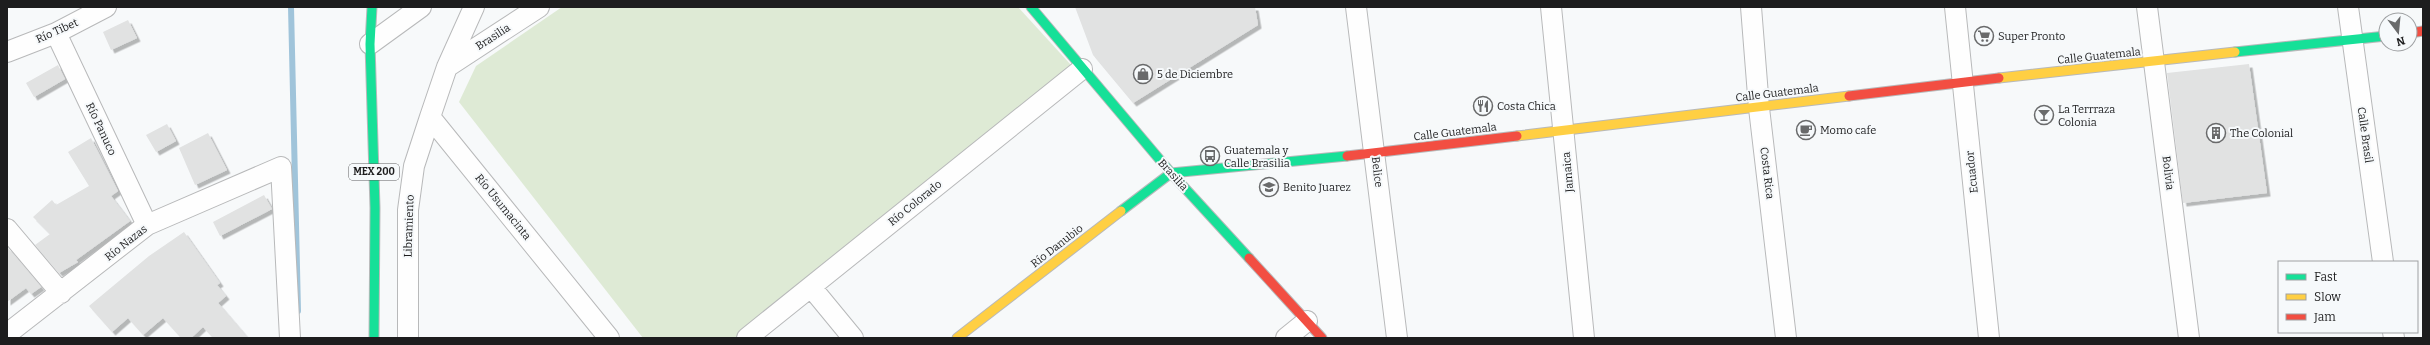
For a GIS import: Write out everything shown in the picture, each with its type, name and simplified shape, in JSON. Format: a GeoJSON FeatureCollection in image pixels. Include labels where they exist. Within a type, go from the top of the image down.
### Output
{"type":"FeatureCollection","features":[{"type":"Feature","properties":{"kind":"street","name":"Río Tibet"},"geometry":{"type":"LineString","coordinates":[[7,52],[56,33],[106,7]]}},
{"type":"Feature","properties":{"kind":"street","name":"MEX 200"},"geometry":{"type":"LineString","coordinates":[[372,7],[370,44],[375,208],[374,338]]}},
{"type":"Feature","properties":{"kind":"street"},"geometry":{"type":"LineString","coordinates":[[370,44],[421,7]]}},
{"type":"Feature","properties":{"kind":"street"},"geometry":{"type":"LineString","coordinates":[[430,117],[447,67],[474,7]]}},
{"type":"Feature","properties":{"kind":"street","name":"Brasilia"},"geometry":{"type":"LineString","coordinates":[[447,67],[539,7]]}},
{"type":"Feature","properties":{"kind":"street","name":"Brasilia"},"geometry":{"type":"LineString","coordinates":[[1031,7],[1171,173],[1322,338]]}},
{"type":"Feature","properties":{"kind":"street","name":"Belice"},"geometry":{"type":"LineString","coordinates":[[1356,7],[1397,338]]}},
{"type":"Feature","properties":{"kind":"street","name":"Jamaica"},"geometry":{"type":"LineString","coordinates":[[1551,7],[1584,338]]}},
{"type":"Feature","properties":{"kind":"street","name":"Costa Rica"},"geometry":{"type":"LineString","coordinates":[[1751,7],[1759,108],[1780,271],[1786,338]]}},
{"type":"Feature","properties":{"kind":"street","name":"Ecuador"},"geometry":{"type":"LineString","coordinates":[[1955,7],[1989,338]]}},
{"type":"Feature","properties":{"kind":"street","name":"Bolivia"},"geometry":{"type":"LineString","coordinates":[[2147,7],[2189,338]]}},
{"type":"Feature","properties":{"kind":"street","name":"Calle Brasil"},"geometry":{"type":"LineString","coordinates":[[2348,7],[2383,261]]}},
{"type":"Feature","properties":{"kind":"street","name":"Río Panuco"},"geometry":{"type":"LineString","coordinates":[[56,33],[147,225]]}},
{"type":"Feature","properties":{"kind":"street","name":"Calle Guatemala"},"geometry":{"type":"LineString","coordinates":[[1171,173],[1375,153],[1759,108],[1963,82],[2154,63],[2378,37]]}},
{"type":"Feature","properties":{"kind":"street","name":"Río Colorado"},"geometry":{"type":"LineString","coordinates":[[747,338],[1082,69]]}},
{"type":"Feature","properties":{"kind":"street","name":"Libramiento"},"geometry":{"type":"LineString","coordinates":[[408,338],[408,210],[414,166],[430,117]]}},
{"type":"Feature","properties":{"kind":"street","name":"Río Usumacinta"},"geometry":{"type":"LineString","coordinates":[[430,117],[609,338]]}},
{"type":"Feature","properties":{"kind":"street","name":"Río Nazas"},"geometry":{"type":"LineString","coordinates":[[7,334],[62,293],[147,225],[281,167],[290,338]]}},
{"type":"Feature","properties":{"kind":"street","name":"Río Danubio"},"geometry":{"type":"LineString","coordinates":[[957,338],[1171,173]]}},
{"type":"Feature","properties":{"kind":"street"},"geometry":{"type":"LineString","coordinates":[[7,229],[62,293]]}},
{"type":"Feature","properties":{"kind":"street"},"geometry":{"type":"LineString","coordinates":[[811,287],[853,338]]}},
{"type":"Feature","properties":{"kind":"street"},"geometry":{"type":"LineString","coordinates":[[1286,338],[1307,321]]}},
{"type":"Feature","properties":{"kind":"green space"},"geometry":{"type":"Polygon","coordinates":[[[562,7],[1018,7],[1071,65],[735,338],[643,338],[459,102],[476,66],[562,7]]]}},
{"type":"Feature","properties":{"kind":"building","name":"5 de Diciembre"},"geometry":{"type":"Polygon","coordinates":[[[1075,7],[1255,7],[1258,25],[1133,103],[1093,55],[1075,7]]]}},
{"type":"Feature","properties":{"kind":"building"},"geometry":{"type":"Polygon","coordinates":[[[128,20],[137,38],[111,50],[103,32],[128,20]]]}},
{"type":"Feature","properties":{"kind":"building","name":"The Colonial"},"geometry":{"type":"Polygon","coordinates":[[[2249,64],[2267,193],[2183,203],[2167,73],[2249,64]]]}},
{"type":"Feature","properties":{"kind":"building"},"geometry":{"type":"Polygon","coordinates":[[[58,65],[65,79],[34,97],[26,83],[58,65]]]}},
{"type":"Feature","properties":{"kind":"building"},"geometry":{"type":"Polygon","coordinates":[[[167,124],[176,141],[156,152],[146,135],[167,124]]]}},
{"type":"Feature","properties":{"kind":"building"},"geometry":{"type":"Polygon","coordinates":[[[208,133],[227,170],[195,185],[179,148],[208,133]]]}},
{"type":"Feature","properties":{"kind":"building"},"geometry":{"type":"Polygon","coordinates":[[[91,138],[118,191],[111,196],[130,221],[76,260],[78,262],[59,273],[35,245],[50,234],[33,217],[52,200],[56,205],[89,186],[68,152],[91,138]]]}},
{"type":"Feature","properties":{"kind":"building"},"geometry":{"type":"Polygon","coordinates":[[[264,195],[272,209],[220,236],[213,222],[264,195]]]}},
{"type":"Feature","properties":{"kind":"building"},"geometry":{"type":"Polygon","coordinates":[[[184,232],[220,283],[217,285],[226,296],[218,303],[248,338],[213,338],[203,327],[191,338],[181,338],[163,318],[143,335],[128,318],[112,332],[89,306],[149,256],[184,232]]]}},
{"type":"Feature","properties":{"kind":"building"},"geometry":{"type":"Polygon","coordinates":[[[7,247],[41,287],[31,294],[26,288],[7,302],[7,247]]]}},
{"type":"Feature","properties":{"kind":"waterway"},"geometry":{"type":"LineString","coordinates":[[291,7],[298,311]]}},
{"type":"Feature","properties":{"kind":"traffic: fast"},"geometry":{"type":"LineString","coordinates":[[372,7],[370,44],[375,208],[374,338]]}},
{"type":"Feature","properties":{"kind":"traffic: fast"},"geometry":{"type":"LineString","coordinates":[[1031,7],[1171,173],[1249,258]]}},
{"type":"Feature","properties":{"kind":"traffic: fast"},"geometry":{"type":"LineString","coordinates":[[2235,52],[2378,37]]}},
{"type":"Feature","properties":{"kind":"traffic: fast"},"geometry":{"type":"LineString","coordinates":[[1121,211],[1171,173],[1347,156]]}},
{"type":"Feature","properties":{"kind":"traffic: slow"},"geometry":{"type":"LineString","coordinates":[[1999,78],[2235,52]]}},
{"type":"Feature","properties":{"kind":"traffic: slow"},"geometry":{"type":"LineString","coordinates":[[1517,136],[1849,96]]}},
{"type":"Feature","properties":{"kind":"traffic: slow"},"geometry":{"type":"LineString","coordinates":[[957,338],[1121,211]]}},
{"type":"Feature","properties":{"kind":"traffic: jam"},"geometry":{"type":"LineString","coordinates":[[2418,32],[2423,31]]}},
{"type":"Feature","properties":{"kind":"traffic: jam"},"geometry":{"type":"LineString","coordinates":[[1849,96],[1999,78]]}},
{"type":"Feature","properties":{"kind":"traffic: jam"},"geometry":{"type":"LineString","coordinates":[[1347,156],[1517,136]]}},
{"type":"Feature","properties":{"kind":"traffic: jam"},"geometry":{"type":"LineString","coordinates":[[1249,258],[1322,338]]}},
{"type":"Feature","properties":{"kind":"place","name":"Super Pronto"},"geometry":{"type":"Point","coordinates":[1984,36]}},
{"type":"Feature","properties":{"kind":"place","name":"5 de Diciembre"},"geometry":{"type":"Point","coordinates":[1143,74]}},
{"type":"Feature","properties":{"kind":"place","name":"Costa Chica"},"geometry":{"type":"Point","coordinates":[1483,106]}},
{"type":"Feature","properties":{"kind":"place","name":"La Terrraza Colonia"},"geometry":{"type":"Point","coordinates":[2044,115]}},
{"type":"Feature","properties":{"kind":"place","name":"Momo cafe"},"geometry":{"type":"Point","coordinates":[1806,130]}},
{"type":"Feature","properties":{"kind":"place","name":"The Colonial"},"geometry":{"type":"Point","coordinates":[2216,133]}},
{"type":"Feature","properties":{"kind":"place","name":"Guatemala y Calle Brasilia"},"geometry":{"type":"Point","coordinates":[1210,156]}},
{"type":"Feature","properties":{"kind":"place","name":"Benito Juarez"},"geometry":{"type":"Point","coordinates":[1269,187]}}]}
